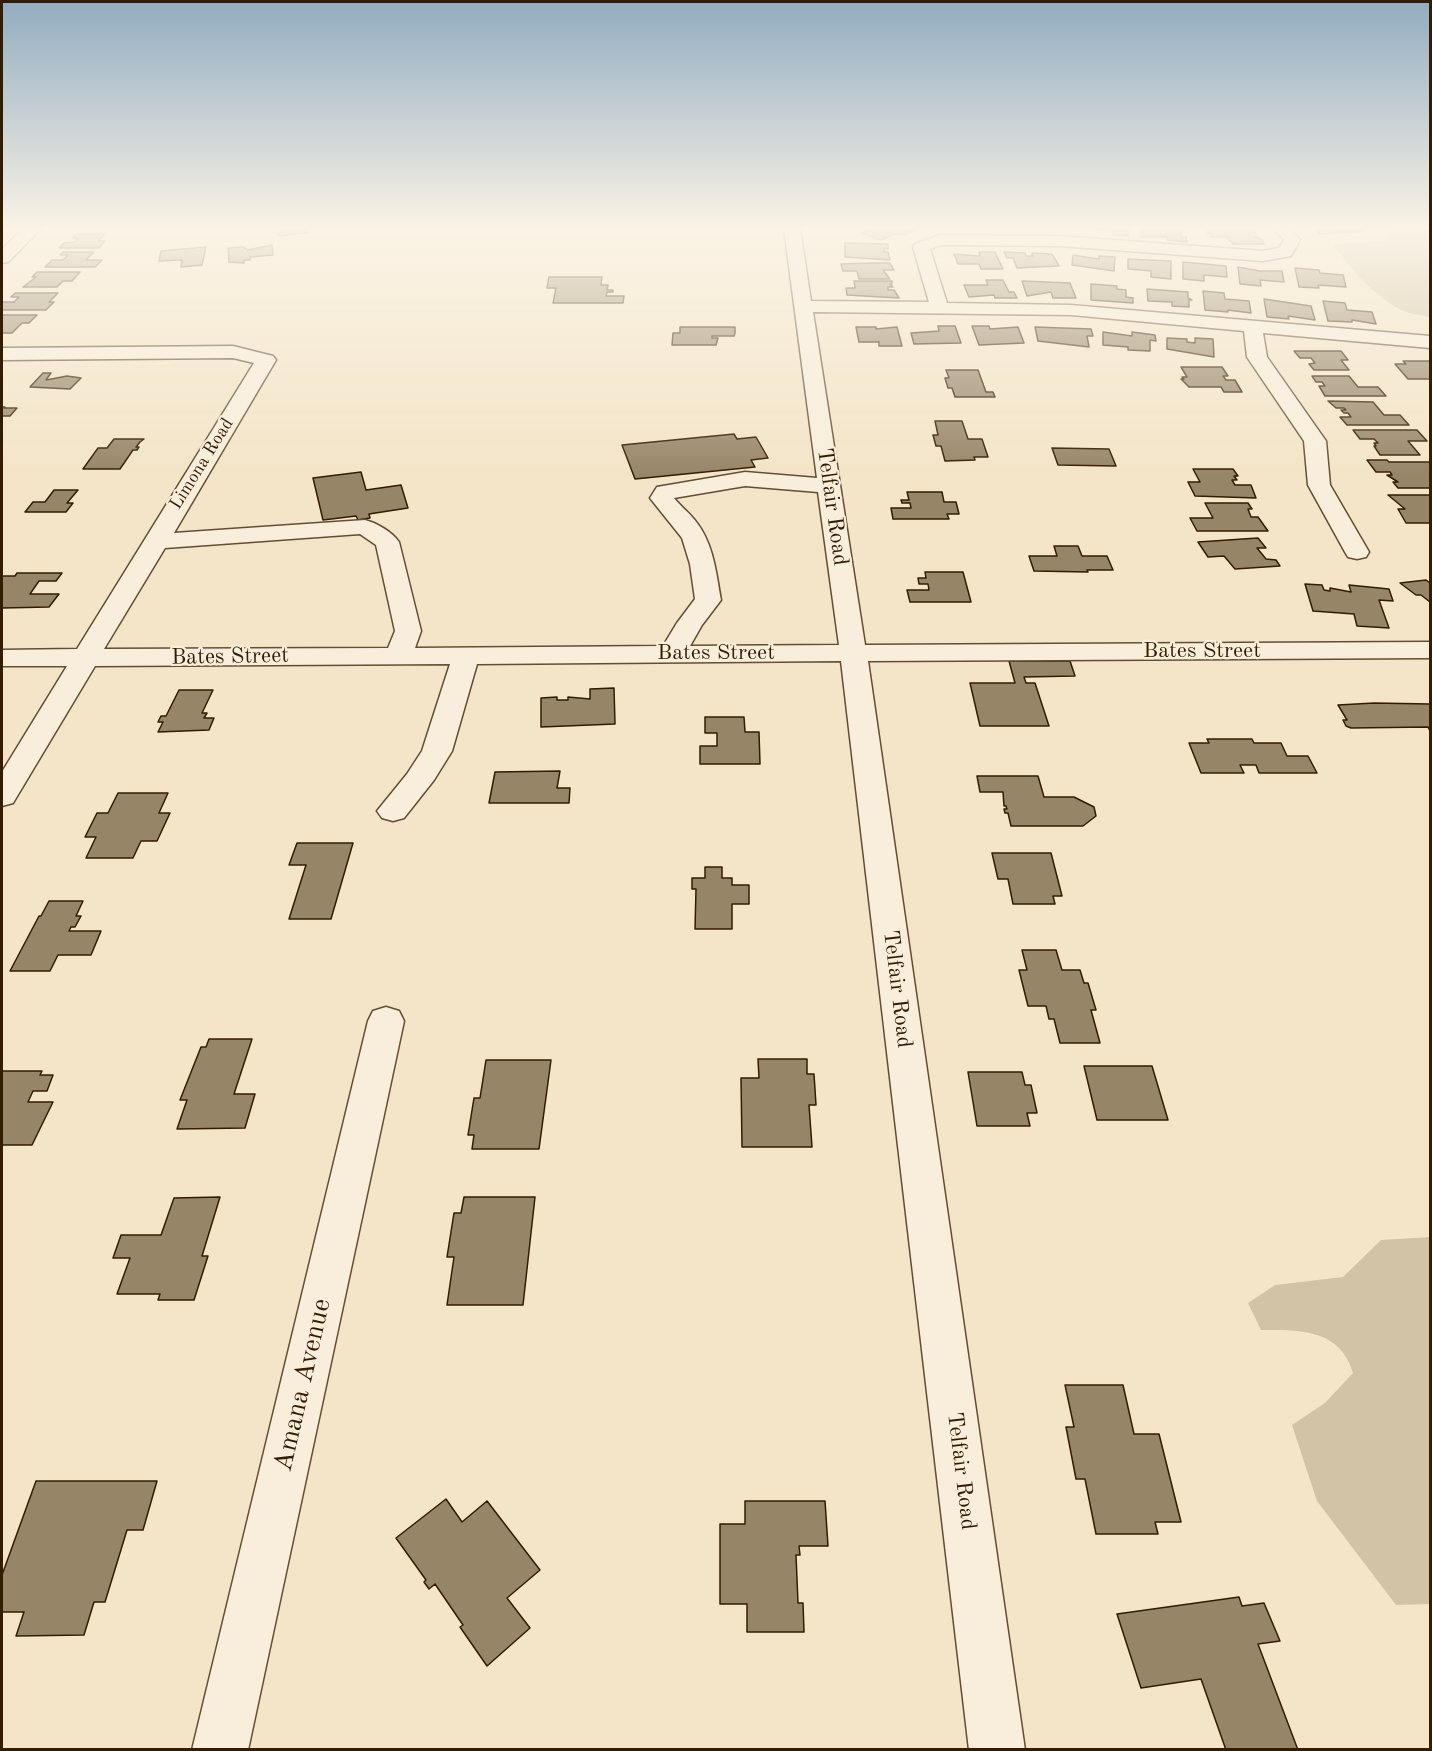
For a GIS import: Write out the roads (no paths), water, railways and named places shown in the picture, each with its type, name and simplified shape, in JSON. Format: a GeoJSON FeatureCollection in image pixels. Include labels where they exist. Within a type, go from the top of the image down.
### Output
{"type":"FeatureCollection","features":[{"type":"Feature","properties":{"kind":"street","name":"Telfair Road"},"geometry":{"type":"LineString","coordinates":[[804,311],[853,652],[997,1749]]}},
{"type":"Feature","properties":{"kind":"street"},"geometry":{"type":"LineString","coordinates":[[1079,311],[1431,342]]}},
{"type":"Feature","properties":{"kind":"street"},"geometry":{"type":"LineString","coordinates":[[1253,326],[1257,357],[1315,441],[1319,485],[1357,552]]}},
{"type":"Feature","properties":{"kind":"street","name":"Limona Road"},"geometry":{"type":"LineString","coordinates":[[2,354],[233,352],[266,360],[83,658],[2,796]]}},
{"type":"Feature","properties":{"kind":"street"},"geometry":{"type":"LineString","coordinates":[[674,653],[690,623],[708,600],[699,553],[691,531],[665,505],[662,498],[665,492],[745,479],[829,486]]}},
{"type":"Feature","properties":{"kind":"street"},"geometry":{"type":"LineString","coordinates":[[155,541],[365,527],[387,542],[408,631],[399,655]]}},
{"type":"Feature","properties":{"kind":"street","name":"Bates Street"},"geometry":{"type":"LineString","coordinates":[[2,658],[1431,650]]}},
{"type":"Feature","properties":{"kind":"street"},"geometry":{"type":"LineString","coordinates":[[393,811],[419,780],[437,751],[466,655]]}},
{"type":"Feature","properties":{"kind":"street","name":"Amana Avenue"},"geometry":{"type":"LineString","coordinates":[[220,1749],[386,1021]]}}]}
